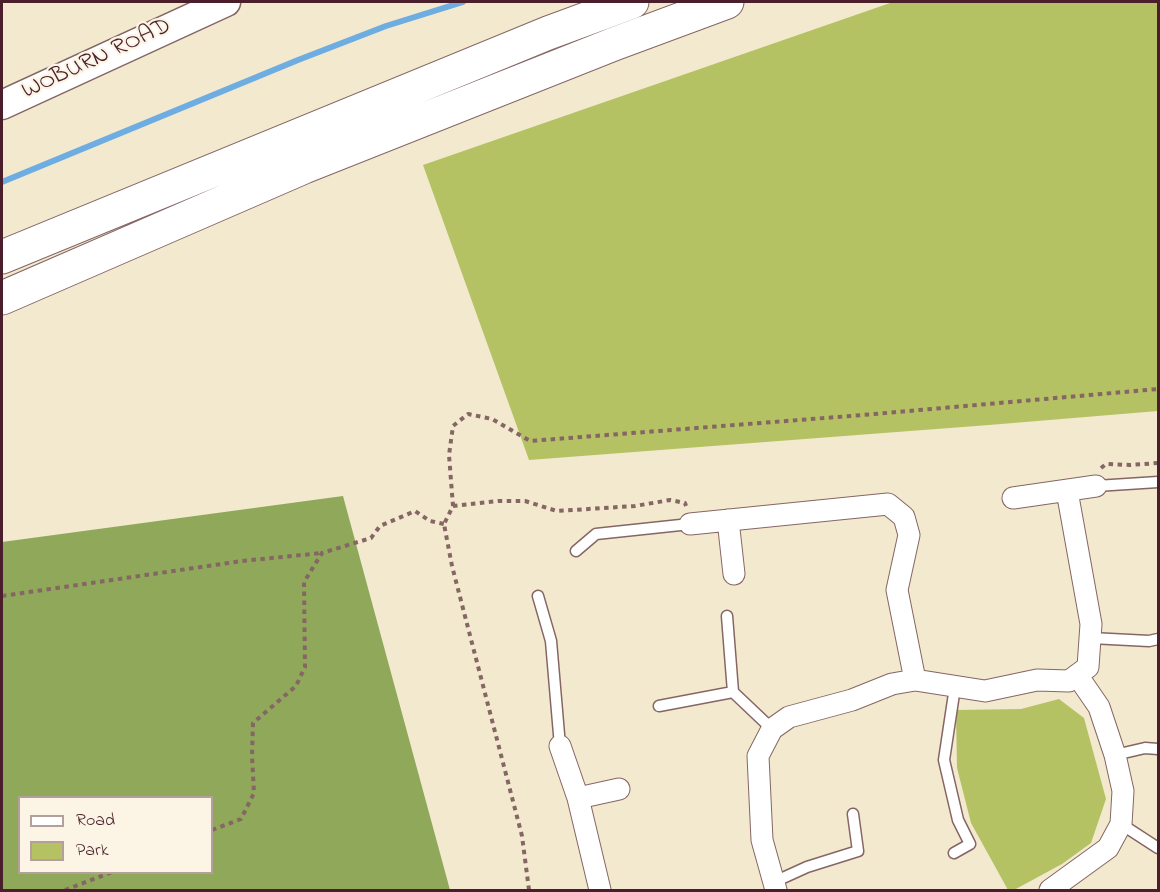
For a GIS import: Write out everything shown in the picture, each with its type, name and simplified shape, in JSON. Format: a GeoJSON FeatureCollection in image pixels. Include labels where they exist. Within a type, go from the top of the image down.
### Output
{"type":"FeatureCollection","features":[{"type":"Feature","properties":{"kind":"highway"},"geometry":{"type":"LineString","coordinates":[[2,256],[549,33],[632,2]]}},
{"type":"Feature","properties":{"kind":"highway"},"geometry":{"type":"LineString","coordinates":[[2,298],[304,167],[614,44],[727,2]]}},
{"type":"Feature","properties":{"kind":"street","name":"WOBURN ROAD"},"geometry":{"type":"LineString","coordinates":[[2,105],[226,2]]}},
{"type":"Feature","properties":{"kind":"street"},"geometry":{"type":"LineString","coordinates":[[1013,498],[1096,486]]}},
{"type":"Feature","properties":{"kind":"street"},"geometry":{"type":"LineString","coordinates":[[775,886],[762,840],[758,756],[772,729],[789,717],[852,700],[892,684],[915,680],[985,691],[1036,680],[1069,681],[1088,667],[1091,624],[1067,491]]}},
{"type":"Feature","properties":{"kind":"street"},"geometry":{"type":"LineString","coordinates":[[690,524],[888,504],[904,516],[909,535],[897,590],[915,680]]}},
{"type":"Feature","properties":{"kind":"street"},"geometry":{"type":"LineString","coordinates":[[728,520],[734,574]]}},
{"type":"Feature","properties":{"kind":"street"},"geometry":{"type":"LineString","coordinates":[[1050,891],[1108,848],[1121,824],[1123,791],[1115,755],[1099,706],[1077,675]]}},
{"type":"Feature","properties":{"kind":"street"},"geometry":{"type":"LineString","coordinates":[[560,746],[579,798],[600,891]]}},
{"type":"Feature","properties":{"kind":"street"},"geometry":{"type":"LineString","coordinates":[[579,798],[619,789]]}},
{"type":"Feature","properties":{"kind":"lane"},"geometry":{"type":"LineString","coordinates":[[1096,486],[1158,482]]}},
{"type":"Feature","properties":{"kind":"lane"},"geometry":{"type":"LineString","coordinates":[[576,551],[596,534],[690,524]]}},
{"type":"Feature","properties":{"kind":"lane"},"geometry":{"type":"LineString","coordinates":[[538,596],[551,641],[560,746]]}},
{"type":"Feature","properties":{"kind":"lane"},"geometry":{"type":"LineString","coordinates":[[727,616],[733,692],[772,729]]}},
{"type":"Feature","properties":{"kind":"lane"},"geometry":{"type":"LineString","coordinates":[[1091,638],[1149,641],[1158,639]]}},
{"type":"Feature","properties":{"kind":"lane"},"geometry":{"type":"LineString","coordinates":[[954,853],[969,844],[958,820],[944,760],[955,687]]}},
{"type":"Feature","properties":{"kind":"lane"},"geometry":{"type":"LineString","coordinates":[[659,706],[733,692]]}},
{"type":"Feature","properties":{"kind":"lane"},"geometry":{"type":"LineString","coordinates":[[1115,755],[1145,748],[1158,749]]}},
{"type":"Feature","properties":{"kind":"lane"},"geometry":{"type":"LineString","coordinates":[[775,886],[807,867],[858,851],[853,814]]}},
{"type":"Feature","properties":{"kind":"lane"},"geometry":{"type":"LineString","coordinates":[[1121,824],[1158,848]]}},
{"type":"Feature","properties":{"kind":"path"},"geometry":{"type":"LineString","coordinates":[[529,891],[522,836],[460,600],[444,524],[453,506],[449,455],[453,426],[468,414],[492,419],[530,441],[1158,389]]}},
{"type":"Feature","properties":{"kind":"path"},"geometry":{"type":"LineString","coordinates":[[453,506],[498,501],[525,501],[557,511],[635,506],[670,500],[686,503],[690,524]]}},
{"type":"Feature","properties":{"kind":"path"},"geometry":{"type":"LineString","coordinates":[[2,596],[242,561],[322,553],[371,538],[380,526],[415,511],[429,521],[444,524]]}},
{"type":"Feature","properties":{"kind":"path"},"geometry":{"type":"LineString","coordinates":[[213,830],[241,819],[254,793],[253,723],[296,686],[305,667],[304,582],[322,553]]}},
{"type":"Feature","properties":{"kind":"path"},"geometry":{"type":"LineString","coordinates":[[65,891],[109,874]]}},
{"type":"Feature","properties":{"kind":"green space"},"geometry":{"type":"Polygon","coordinates":[[[893,2],[1158,2],[1158,411],[529,460],[423,165],[893,2]]]}},
{"type":"Feature","properties":{"kind":"green space"},"geometry":{"type":"Polygon","coordinates":[[[343,496],[450,890],[2,890],[2,542],[343,496]]]}},
{"type":"Feature","properties":{"kind":"green space"},"geometry":{"type":"Polygon","coordinates":[[[1059,699],[1084,718],[1106,799],[1091,843],[1062,864],[1014,890],[1008,890],[971,823],[957,768],[956,710],[1021,709],[1059,699]]]}},
{"type":"Feature","properties":{"kind":"waterway"},"geometry":{"type":"LineString","coordinates":[[2,182],[298,60],[386,26],[463,2]]}}]}
